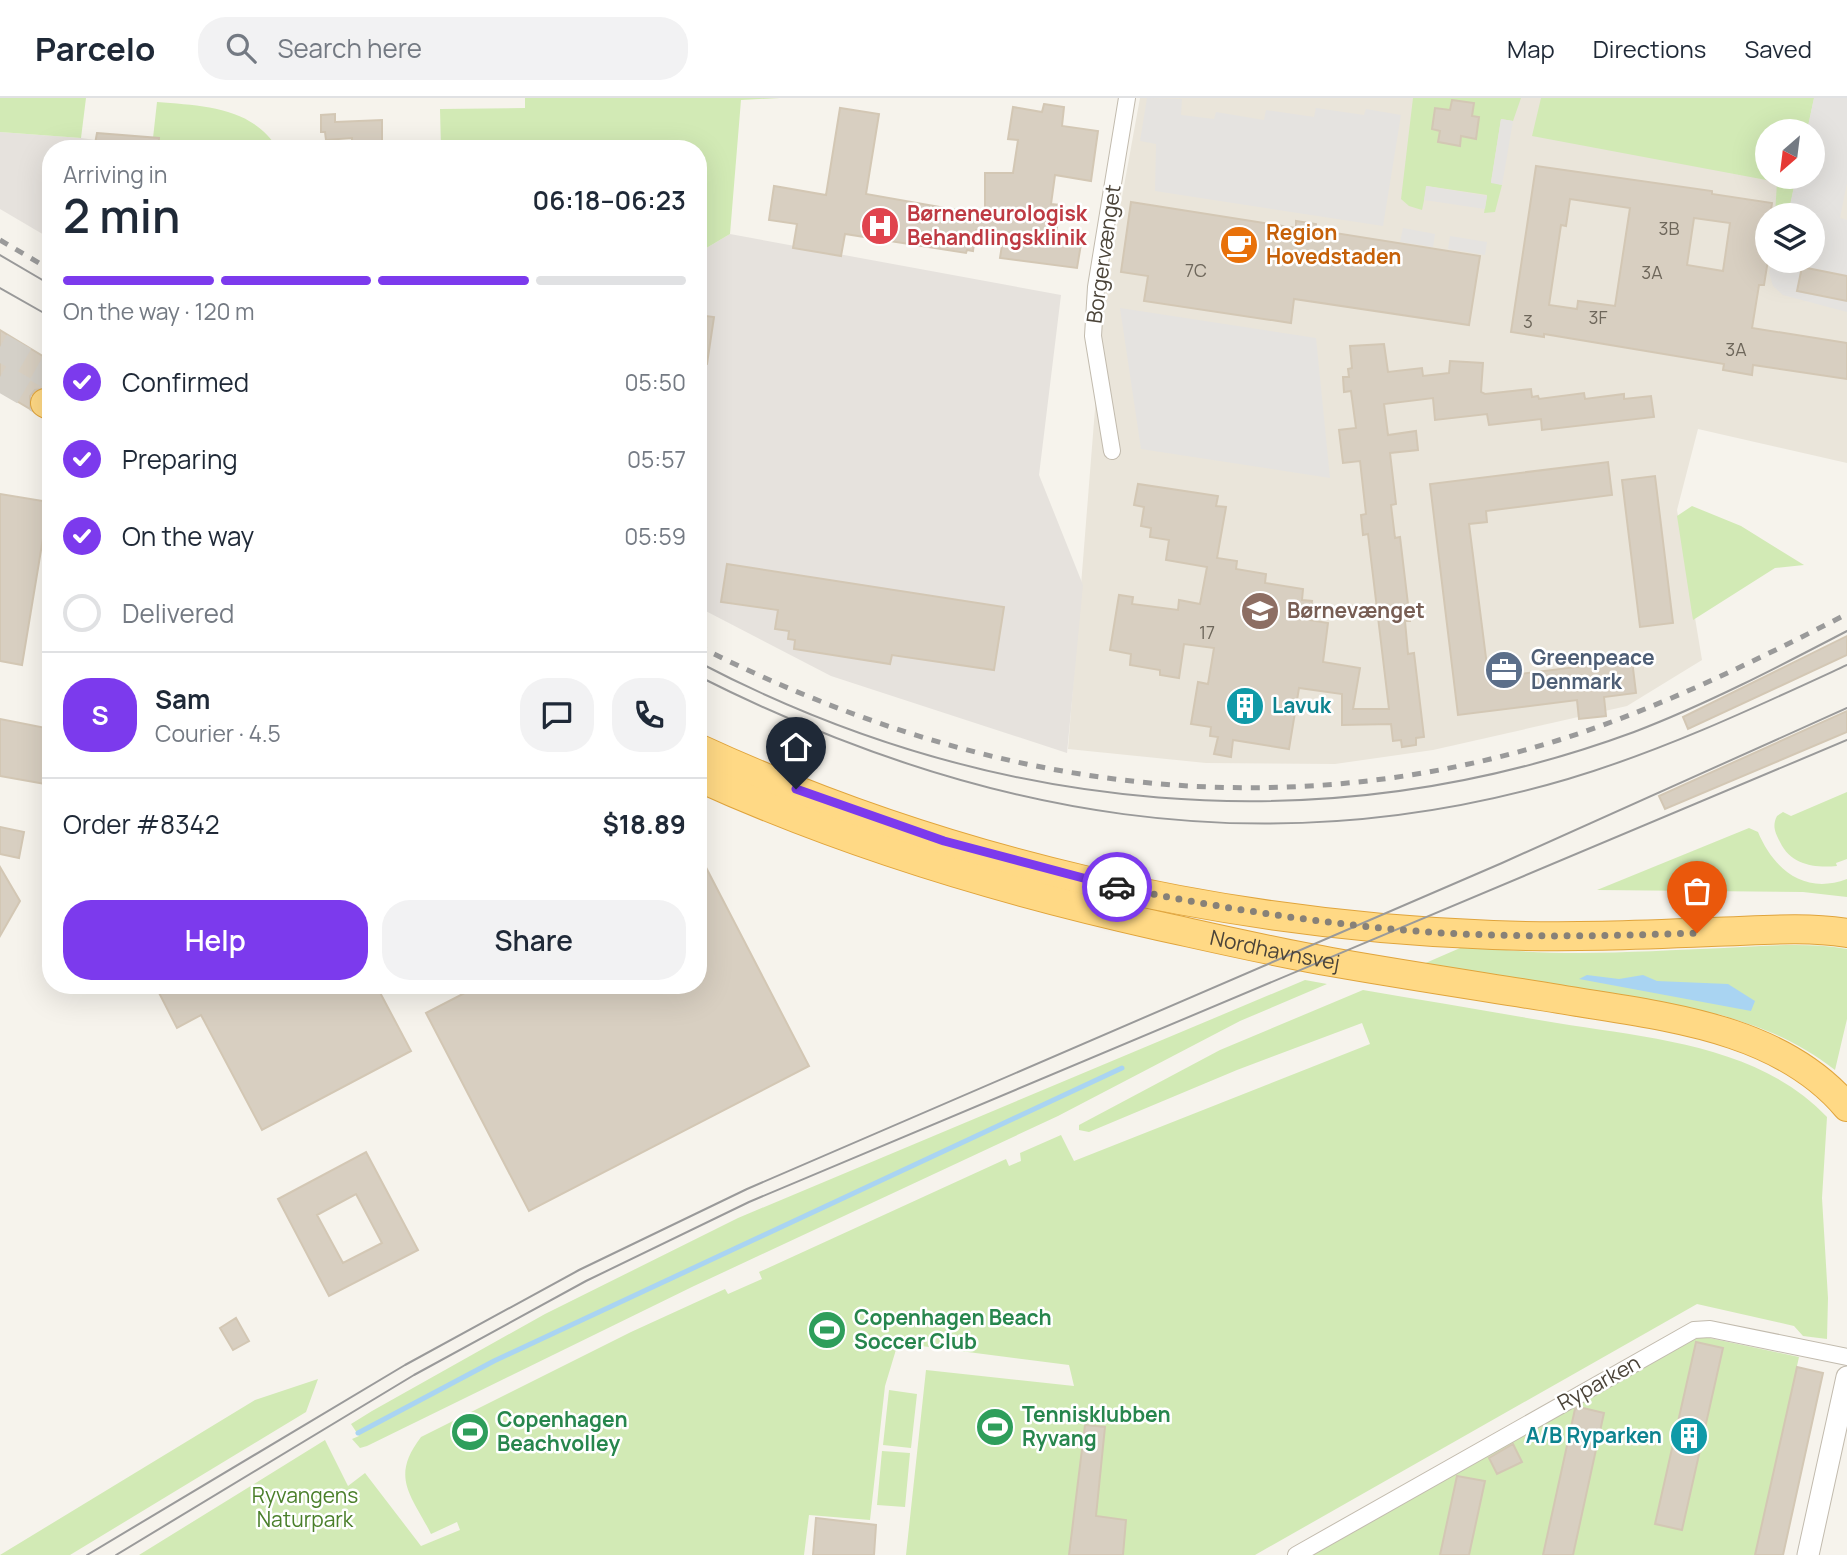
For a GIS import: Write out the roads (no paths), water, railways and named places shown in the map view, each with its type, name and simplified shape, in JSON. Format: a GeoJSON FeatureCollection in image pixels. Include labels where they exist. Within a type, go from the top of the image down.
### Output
{"type":"FeatureCollection","features":[{"type":"Feature","properties":{"kind":"highway","name":"Nordhavnsvej"},"geometry":{"type":"LineString","coordinates":[[707,752],[833,803],[944,841],[1104,884],[1216,905],[1324,922],[1493,935],[1616,936],[1806,929],[1847,933]]}},
{"type":"Feature","properties":{"kind":"highway","name":"Nordhavnsvej"},"geometry":{"type":"LineString","coordinates":[[707,781],[808,823],[884,850],[1057,901],[1336,963],[1700,1025],[1779,1054],[1812,1074],[1847,1107]]}},
{"type":"Feature","properties":{"kind":"street","name":"Borgervænget"},"geometry":{"type":"LineString","coordinates":[[1112,451],[1093,336],[1097,287],[1127,98]]}},
{"type":"Feature","properties":{"kind":"street","name":"Ryparken"},"geometry":{"type":"LineString","coordinates":[[1296,1555],[1694,1330],[1710,1329],[1847,1357]]}},
{"type":"Feature","properties":{"kind":"street"},"geometry":{"type":"LineString","coordinates":[[1808,1555],[1847,1377]]}},
{"type":"Feature","properties":{"kind":"water"},"geometry":{"type":"Polygon","coordinates":[[[1587,975],[1619,979],[1643,975],[1657,981],[1728,984],[1755,1001],[1751,1011],[1579,979],[1587,975]]]}},
{"type":"Feature","properties":{"kind":"waterway"},"geometry":{"type":"LineString","coordinates":[[358,1433],[494,1361],[1122,1068]]}},
{"type":"Feature","properties":{"kind":"tunnel"},"geometry":{"type":"LineString","coordinates":[[0,347],[42,371]]}},
{"type":"Feature","properties":{"kind":"tunnel"},"geometry":{"type":"LineString","coordinates":[[0,377],[42,401]]}},
{"type":"Feature","properties":{"kind":"tram line"},"geometry":{"type":"LineString","coordinates":[[0,255],[42,280]]}},
{"type":"Feature","properties":{"kind":"tram line"},"geometry":{"type":"LineString","coordinates":[[0,288],[42,312]]}},
{"type":"Feature","properties":{"kind":"tram line"},"geometry":{"type":"LineString","coordinates":[[707,666],[809,714],[924,754],[1040,782],[1158,798],[1278,801],[1397,791],[1516,768],[1634,732],[1661,721],[1847,631]]}},
{"type":"Feature","properties":{"kind":"tram line"},"geometry":{"type":"LineString","coordinates":[[707,680],[803,725],[909,764],[1016,794],[1124,814],[1233,823],[1343,821],[1455,806],[1568,779],[1675,741],[1847,665]]}},
{"type":"Feature","properties":{"kind":"tram line"},"geometry":{"type":"LineString","coordinates":[[87,1555],[405,1365],[579,1270],[747,1189],[1502,863],[1847,708]]}},
{"type":"Feature","properties":{"kind":"tram line"},"geometry":{"type":"LineString","coordinates":[[116,1555],[414,1375],[586,1281],[749,1202],[1847,740]]}},
{"type":"Feature","properties":{"kind":"railway"},"geometry":{"type":"LineString","coordinates":[[0,240],[42,265]]}},
{"type":"Feature","properties":{"kind":"railway"},"geometry":{"type":"LineString","coordinates":[[707,650],[801,693],[906,732],[1012,761],[1120,780],[1228,788],[1338,784],[1448,768],[1559,740],[1670,699],[1847,614]]}},
{"type":"Feature","properties":{"kind":"place","name":"Børneneurologisk Behandlingsklinik"},"geometry":{"type":"Point","coordinates":[880,226]}},
{"type":"Feature","properties":{"kind":"place","name":"Region Hovedstaden"},"geometry":{"type":"Point","coordinates":[1239,245]}},
{"type":"Feature","properties":{"kind":"place","name":"Børnevænget"},"geometry":{"type":"Point","coordinates":[1260,611]}},
{"type":"Feature","properties":{"kind":"place","name":"Greenpeace Denmark"},"geometry":{"type":"Point","coordinates":[1504,670]}},
{"type":"Feature","properties":{"kind":"place","name":"Lavuk"},"geometry":{"type":"Point","coordinates":[1245,706]}},
{"type":"Feature","properties":{"kind":"place","name":"Copenhagen Beach Soccer Club"},"geometry":{"type":"Point","coordinates":[827,1330]}},
{"type":"Feature","properties":{"kind":"place","name":"Tennisklubben Ryvang"},"geometry":{"type":"Point","coordinates":[995,1427]}},
{"type":"Feature","properties":{"kind":"place","name":"Copenhagen Beachvolley"},"geometry":{"type":"Point","coordinates":[470,1432]}},
{"type":"Feature","properties":{"kind":"place","name":"A/B Ryparken"},"geometry":{"type":"Point","coordinates":[1689,1436]}},
{"type":"Feature","properties":{"kind":"park label","name":"Ryvangens Naturpark"},"geometry":{"type":"Point","coordinates":[305,1508]}}]}
